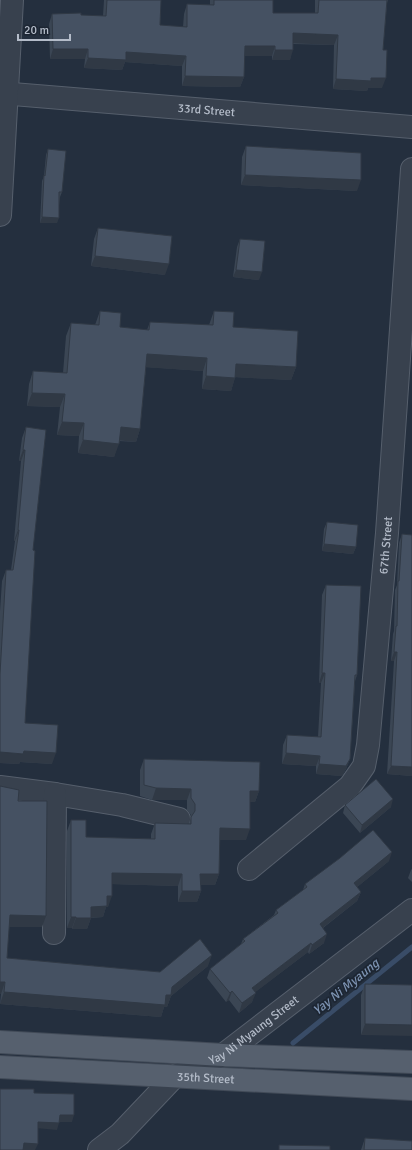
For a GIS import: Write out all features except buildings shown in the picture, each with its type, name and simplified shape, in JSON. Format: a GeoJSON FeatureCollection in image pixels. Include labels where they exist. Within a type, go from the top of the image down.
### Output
{"type":"FeatureCollection","features":[{"type":"Feature","properties":{"kind":"main road","name":"35th Street"},"geometry":{"type":"LineString","coordinates":[[0,1042],[223,1055],[412,1062]]}},
{"type":"Feature","properties":{"kind":"main road","name":"35th Street"},"geometry":{"type":"LineString","coordinates":[[0,1067],[412,1089]]}},
{"type":"Feature","properties":{"kind":"street"},"geometry":{"type":"LineString","coordinates":[[0,215],[3,93],[12,0]]}},
{"type":"Feature","properties":{"kind":"street","name":"33rd Street"},"geometry":{"type":"LineString","coordinates":[[3,93],[412,127]]}},
{"type":"Feature","properties":{"kind":"street","name":"67th Street"},"geometry":{"type":"LineString","coordinates":[[249,870],[350,786],[364,766],[368,745],[380,617],[412,169]]}},
{"type":"Feature","properties":{"kind":"street"},"geometry":{"type":"LineString","coordinates":[[0,787],[122,805],[179,819]]}},
{"type":"Feature","properties":{"kind":"street"},"geometry":{"type":"LineString","coordinates":[[54,933],[55,794]]}},
{"type":"Feature","properties":{"kind":"street","name":"Yay Ni Myaung Street"},"geometry":{"type":"LineString","coordinates":[[99,1150],[120,1134],[175,1076],[223,1055],[412,910]]}},
{"type":"Feature","properties":{"kind":"waterway","name":"Yay Ni Myaung"},"geometry":{"type":"LineString","coordinates":[[293,1043],[412,947]]}}]}
